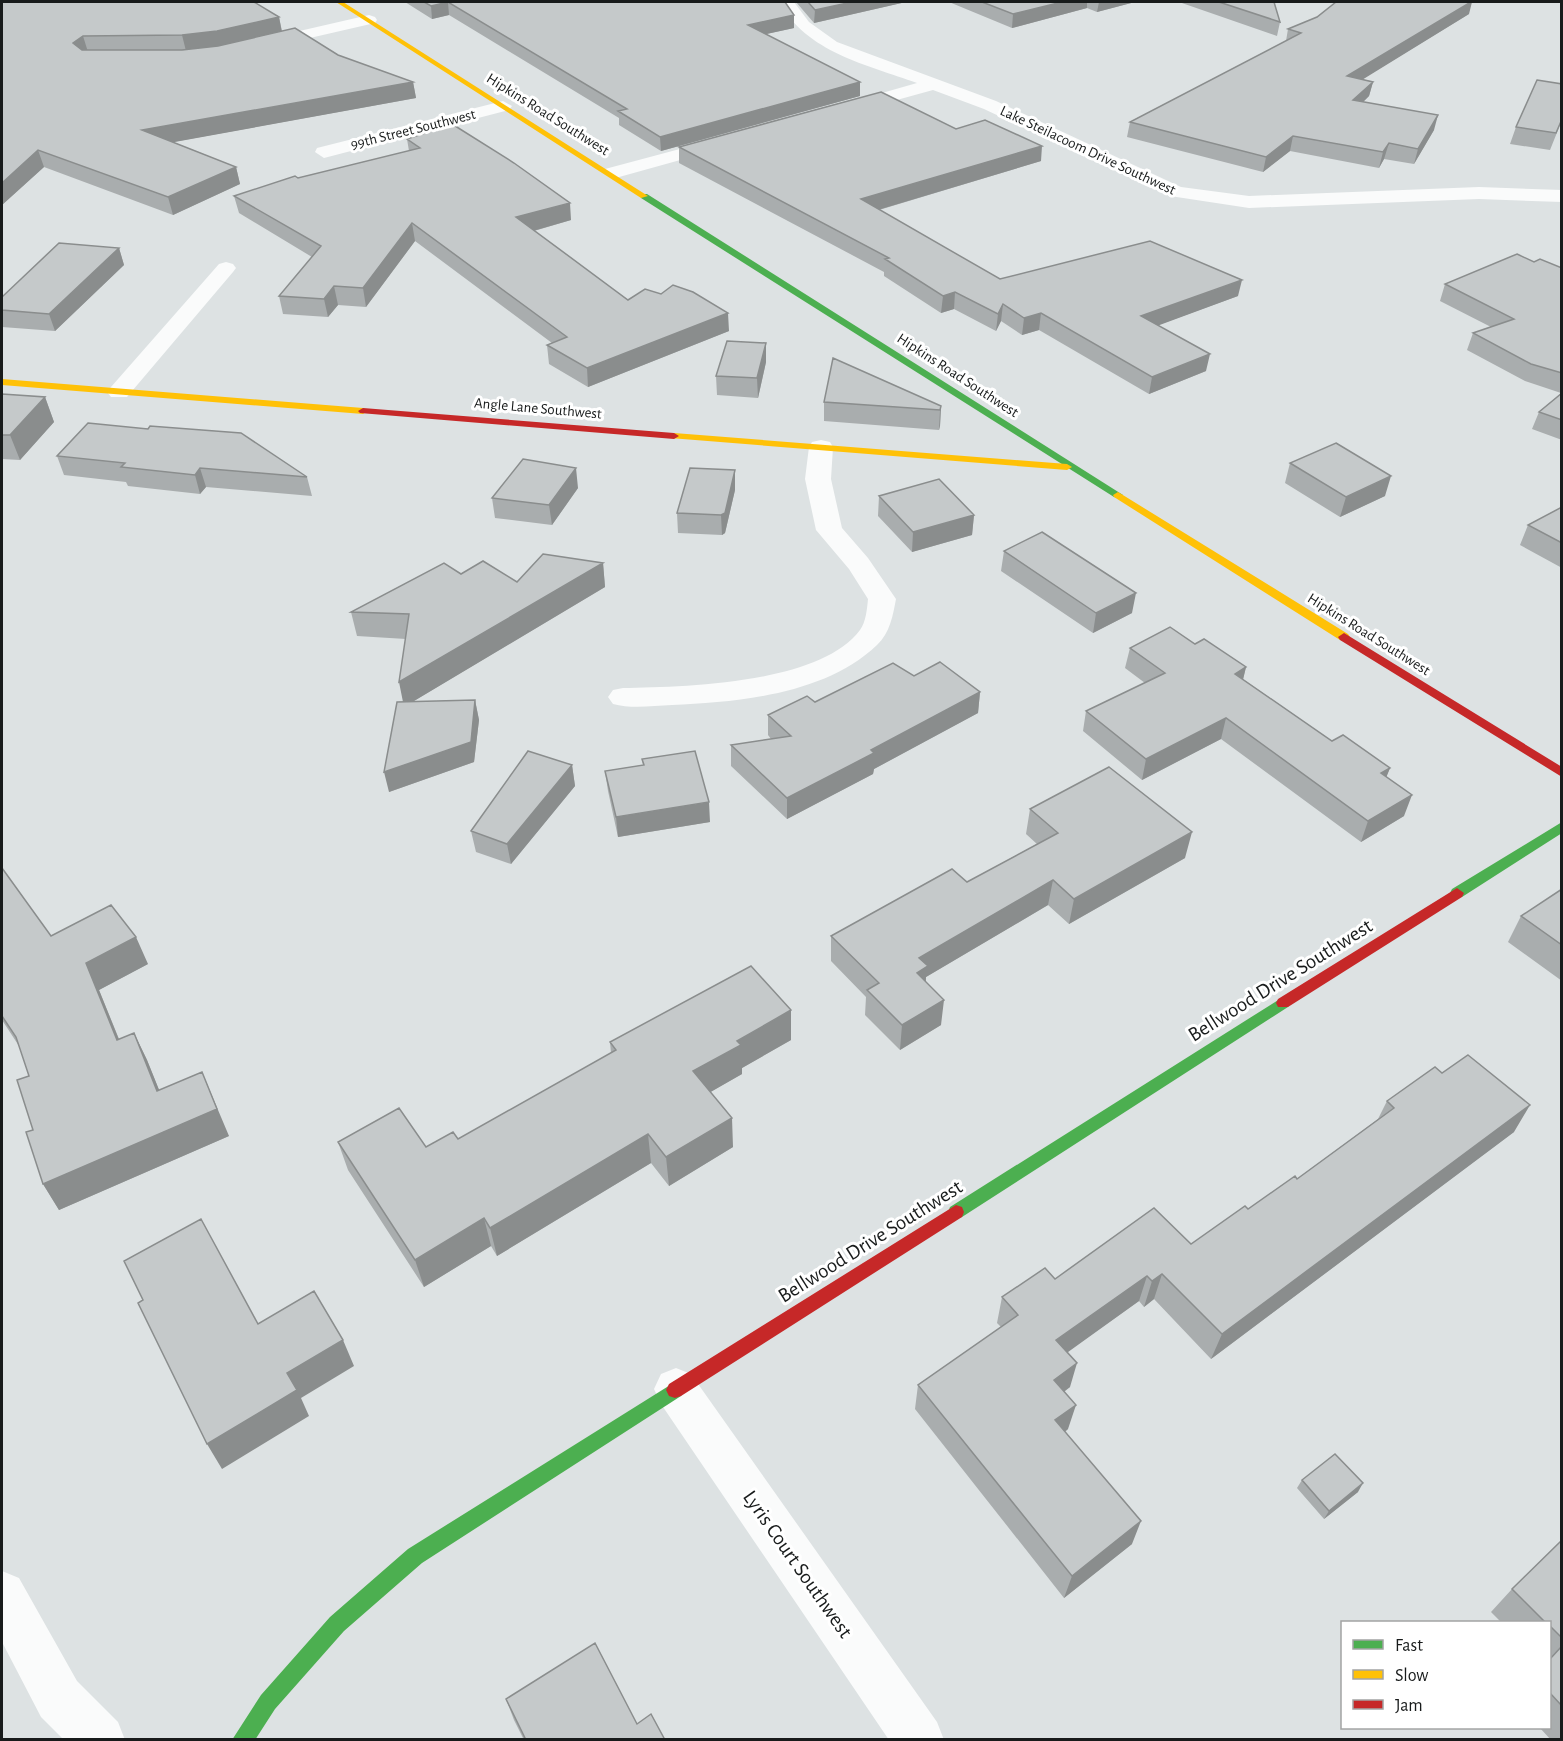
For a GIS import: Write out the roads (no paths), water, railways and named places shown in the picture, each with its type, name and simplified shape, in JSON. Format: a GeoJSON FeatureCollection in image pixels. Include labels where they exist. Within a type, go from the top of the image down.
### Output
{"type":"FeatureCollection","features":[{"type":"Feature","properties":{"kind":"street","name":"Hipkins Road Southwest"},"geometry":{"type":"LineString","coordinates":[[339,2],[612,173],[1071,467],[1562,773]]}},
{"type":"Feature","properties":{"kind":"street","name":"Lake Steilacoom Drive Southwest"},"geometry":{"type":"LineString","coordinates":[[787,2],[802,25],[831,45],[990,105],[1177,192],[1249,202],[1479,193],[1562,196]]}},
{"type":"Feature","properties":{"kind":"street"},"geometry":{"type":"LineString","coordinates":[[244,48],[369,20]]}},
{"type":"Feature","properties":{"kind":"street"},"geometry":{"type":"LineString","coordinates":[[830,113],[934,84]]}},
{"type":"Feature","properties":{"kind":"street","name":"99th Street Southwest"},"geometry":{"type":"LineString","coordinates":[[324,152],[503,106]]}},
{"type":"Feature","properties":{"kind":"street"},"geometry":{"type":"LineString","coordinates":[[612,173],[738,138]]}},
{"type":"Feature","properties":{"kind":"street"},"geometry":{"type":"LineString","coordinates":[[119,392],[226,268]]}},
{"type":"Feature","properties":{"kind":"street","name":"Angle Lane Southwest"},"geometry":{"type":"LineString","coordinates":[[2,382],[1071,467]]}},
{"type":"Feature","properties":{"kind":"street"},"geometry":{"type":"LineString","coordinates":[[623,697],[712,695],[763,685],[805,674],[837,661],[869,637],[879,619],[882,599],[860,564],[830,530],[822,508],[818,478],[821,447]]}},
{"type":"Feature","properties":{"kind":"street","name":"Bellwood Drive Southwest"},"geometry":{"type":"LineString","coordinates":[[242,1740],[268,1702],[337,1624],[415,1556],[1562,826]]}},
{"type":"Feature","properties":{"kind":"street","name":"Lyris Court Southwest"},"geometry":{"type":"LineString","coordinates":[[676,1389],[919,1740]]}},
{"type":"Feature","properties":{"kind":"street"},"geometry":{"type":"LineString","coordinates":[[2,1595],[59,1699],[100,1740]]}}]}
